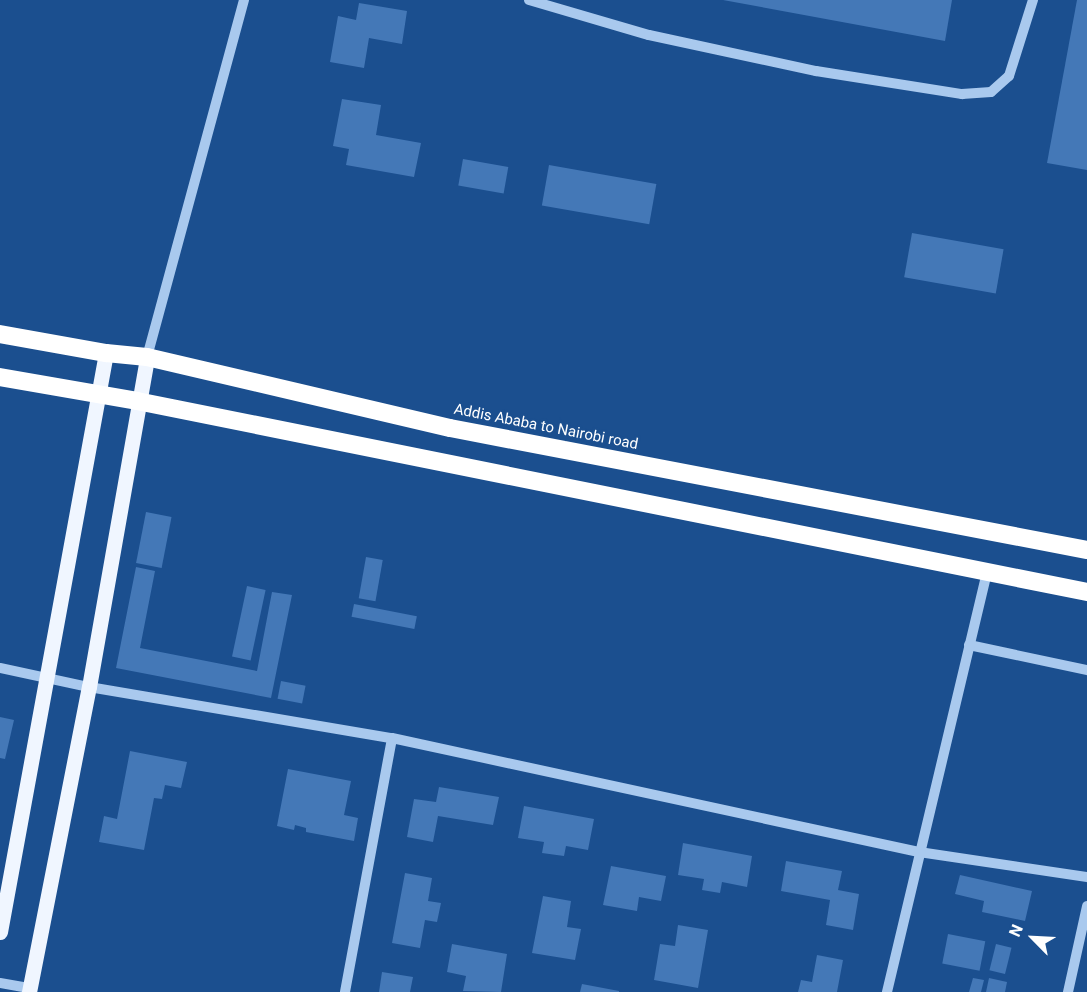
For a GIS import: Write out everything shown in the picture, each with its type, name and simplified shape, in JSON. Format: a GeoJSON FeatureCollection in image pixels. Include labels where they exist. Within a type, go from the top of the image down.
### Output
{"type":"FeatureCollection","features":[{"type":"Feature","properties":{"kind":"highway","name":"Addis Ababa to Nairobi road"},"geometry":{"type":"LineString","coordinates":[[0,334],[106,353],[147,357],[450,428],[1087,550]]}},
{"type":"Feature","properties":{"kind":"highway"},"geometry":{"type":"LineString","coordinates":[[0,377],[98,396],[137,401],[1087,592]]}},
{"type":"Feature","properties":{"kind":"main road"},"geometry":{"type":"LineString","coordinates":[[0,932],[106,353]]}},
{"type":"Feature","properties":{"kind":"main road"},"geometry":{"type":"LineString","coordinates":[[29,990],[90,687],[137,401],[147,357]]}},
{"type":"Feature","properties":{"kind":"street"},"geometry":{"type":"LineString","coordinates":[[147,357],[244,0]]}},
{"type":"Feature","properties":{"kind":"street"},"geometry":{"type":"LineString","coordinates":[[529,0],[649,35],[816,71],[962,93],[991,92],[1009,76],[1033,0]]}},
{"type":"Feature","properties":{"kind":"street"},"geometry":{"type":"LineString","coordinates":[[887,992],[987,572]]}},
{"type":"Feature","properties":{"kind":"street"},"geometry":{"type":"LineString","coordinates":[[969,645],[1087,670]]}},
{"type":"Feature","properties":{"kind":"street"},"geometry":{"type":"LineString","coordinates":[[0,668],[90,687],[392,738],[919,852],[1087,877]]}},
{"type":"Feature","properties":{"kind":"street"},"geometry":{"type":"LineString","coordinates":[[345,992],[392,738]]}},
{"type":"Feature","properties":{"kind":"street"},"geometry":{"type":"LineString","coordinates":[[1068,992],[1087,906]]}},
{"type":"Feature","properties":{"kind":"street"},"geometry":{"type":"LineString","coordinates":[[0,983],[29,990]]}},
{"type":"Feature","properties":{"kind":"building"},"geometry":{"type":"Polygon","coordinates":[[[723,0],[952,0],[945,41],[723,0]]]}},
{"type":"Feature","properties":{"kind":"building"},"geometry":{"type":"Polygon","coordinates":[[[1077,0],[1087,0],[1087,170],[1047,163],[1077,0]]]}},
{"type":"Feature","properties":{"kind":"building"},"geometry":{"type":"Polygon","coordinates":[[[359,3],[407,11],[402,44],[369,38],[364,68],[330,62],[338,16],[356,20],[359,3]]]}},
{"type":"Feature","properties":{"kind":"building"},"geometry":{"type":"Polygon","coordinates":[[[342,99],[381,105],[376,135],[421,143],[414,177],[346,165],[349,149],[333,146],[342,99]]]}},
{"type":"Feature","properties":{"kind":"building"},"geometry":{"type":"Polygon","coordinates":[[[463,159],[508,167],[504,194],[458,186],[463,159]]]}},
{"type":"Feature","properties":{"kind":"building"},"geometry":{"type":"Polygon","coordinates":[[[549,165],[656,184],[649,224],[542,205],[549,165]]]}},
{"type":"Feature","properties":{"kind":"building"},"geometry":{"type":"Polygon","coordinates":[[[912,233],[1004,249],[996,293],[904,277],[912,233]]]}},
{"type":"Feature","properties":{"kind":"building"},"geometry":{"type":"Polygon","coordinates":[[[146,512],[172,517],[162,568],[136,563],[146,512]]]}},
{"type":"Feature","properties":{"kind":"building"},"geometry":{"type":"Polygon","coordinates":[[[366,557],[383,560],[375,601],[359,598],[366,557]]]}},
{"type":"Feature","properties":{"kind":"building"},"geometry":{"type":"Polygon","coordinates":[[[136,567],[155,571],[140,648],[257,671],[272,592],[292,595],[271,698],[116,668],[136,567]]]}},
{"type":"Feature","properties":{"kind":"building"},"geometry":{"type":"Polygon","coordinates":[[[247,586],[266,590],[251,660],[232,656],[247,586]]]}},
{"type":"Feature","properties":{"kind":"building"},"geometry":{"type":"Polygon","coordinates":[[[354,604],[417,616],[414,629],[352,617],[354,604]]]}},
{"type":"Feature","properties":{"kind":"building"},"geometry":{"type":"Polygon","coordinates":[[[281,681],[306,686],[302,703],[278,699],[281,681]]]}},
{"type":"Feature","properties":{"kind":"building"},"geometry":{"type":"Polygon","coordinates":[[[0,717],[14,720],[5,759],[0,758],[0,717]]]}},
{"type":"Feature","properties":{"kind":"building"},"geometry":{"type":"Polygon","coordinates":[[[130,751],[187,762],[181,788],[165,785],[162,799],[154,798],[144,850],[99,842],[104,816],[117,819],[130,751]]]}},
{"type":"Feature","properties":{"kind":"building"},"geometry":{"type":"Polygon","coordinates":[[[288,769],[351,781],[344,815],[358,818],[354,841],[306,832],[306,828],[295,825],[294,830],[277,826],[288,769]]]}},
{"type":"Feature","properties":{"kind":"building"},"geometry":{"type":"Polygon","coordinates":[[[439,787],[499,797],[493,825],[438,816],[433,842],[407,837],[414,799],[436,802],[439,787]]]}},
{"type":"Feature","properties":{"kind":"building"},"geometry":{"type":"Polygon","coordinates":[[[524,806],[594,819],[588,850],[566,846],[564,856],[542,853],[544,842],[518,838],[524,806]]]}},
{"type":"Feature","properties":{"kind":"building"},"geometry":{"type":"Polygon","coordinates":[[[683,843],[752,856],[747,887],[722,882],[720,893],[702,890],[704,879],[678,875],[683,843]]]}},
{"type":"Feature","properties":{"kind":"building"},"geometry":{"type":"Polygon","coordinates":[[[786,861],[842,871],[838,890],[859,894],[853,930],[826,925],[830,900],[781,891],[786,861]]]}},
{"type":"Feature","properties":{"kind":"building"},"geometry":{"type":"Polygon","coordinates":[[[611,866],[666,876],[661,901],[639,897],[637,911],[603,905],[611,866]]]}},
{"type":"Feature","properties":{"kind":"building"},"geometry":{"type":"Polygon","coordinates":[[[405,873],[432,878],[428,901],[441,903],[437,922],[425,920],[420,948],[392,943],[405,873]]]}},
{"type":"Feature","properties":{"kind":"building"},"geometry":{"type":"Polygon","coordinates":[[[960,875],[1032,891],[1025,921],[982,912],[984,901],[955,894],[960,875]]]}},
{"type":"Feature","properties":{"kind":"building"},"geometry":{"type":"Polygon","coordinates":[[[543,896],[571,901],[567,927],[581,929],[575,960],[532,953],[543,896]]]}},
{"type":"Feature","properties":{"kind":"building"},"geometry":{"type":"Polygon","coordinates":[[[678,925],[708,930],[698,988],[654,980],[660,944],[675,946],[678,925]]]}},
{"type":"Feature","properties":{"kind":"building"},"geometry":{"type":"Polygon","coordinates":[[[948,934],[985,941],[980,971],[942,963],[948,934]]]}},
{"type":"Feature","properties":{"kind":"building"},"geometry":{"type":"Polygon","coordinates":[[[452,944],[507,954],[501,992],[463,991],[466,976],[447,972],[452,944]]]}},
{"type":"Feature","properties":{"kind":"building"},"geometry":{"type":"Polygon","coordinates":[[[996,944],[1012,948],[1005,974],[989,970],[996,944]]]}},
{"type":"Feature","properties":{"kind":"building"},"geometry":{"type":"Polygon","coordinates":[[[817,955],[843,960],[837,992],[798,992],[801,980],[812,982],[817,955]]]}},
{"type":"Feature","properties":{"kind":"building"},"geometry":{"type":"Polygon","coordinates":[[[382,972],[413,977],[410,992],[379,992],[382,972]]]}},
{"type":"Feature","properties":{"kind":"building"},"geometry":{"type":"Polygon","coordinates":[[[973,978],[984,980],[981,992],[969,992],[973,978]]]}},
{"type":"Feature","properties":{"kind":"building"},"geometry":{"type":"Polygon","coordinates":[[[989,978],[1007,982],[1005,992],[986,992],[989,978]]]}},
{"type":"Feature","properties":{"kind":"building"},"geometry":{"type":"Polygon","coordinates":[[[582,984],[619,991],[619,992],[580,992],[582,984]]]}}]}
